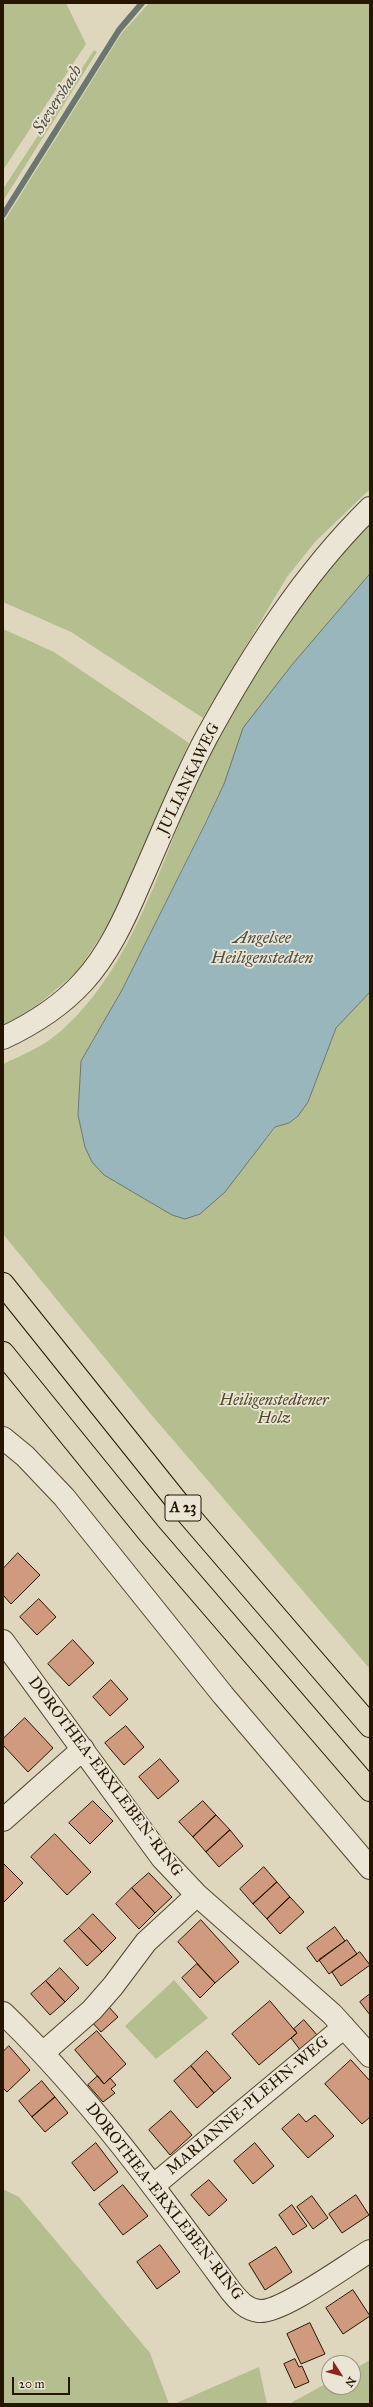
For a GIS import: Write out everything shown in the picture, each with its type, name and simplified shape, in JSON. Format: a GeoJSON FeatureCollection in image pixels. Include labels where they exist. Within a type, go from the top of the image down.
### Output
{"type":"FeatureCollection","features":[{"type":"Feature","properties":{"kind":"highway","name":"A 23"},"geometry":{"type":"LineString","coordinates":[[3,1284],[179,1504],[370,1726]]}},
{"type":"Feature","properties":{"kind":"highway","name":"A 23"},"geometry":{"type":"LineString","coordinates":[[3,1353],[149,1533],[370,1790]]}},
{"type":"Feature","properties":{"kind":"street","name":"JULIANKAWEG"},"geometry":{"type":"LineString","coordinates":[[3,1038],[24,1029],[49,1012],[84,981],[119,929],[203,745],[258,650],[306,581],[370,508]]}},
{"type":"Feature","properties":{"kind":"street"},"geometry":{"type":"LineString","coordinates":[[3,1438],[39,1470],[82,1518],[228,1701],[370,1868]]}},
{"type":"Feature","properties":{"kind":"street","name":"DOROTHEA-ERXLEBEN-RING"},"geometry":{"type":"LineString","coordinates":[[3,1641],[162,1858],[197,1895],[308,1992],[344,2027],[370,2056]]}},
{"type":"Feature","properties":{"kind":"street"},"geometry":{"type":"LineString","coordinates":[[3,1820],[82,1749]]}},
{"type":"Feature","properties":{"kind":"street"},"geometry":{"type":"LineString","coordinates":[[44,2052],[92,2010],[113,1986],[146,1942],[197,1895]]}},
{"type":"Feature","properties":{"kind":"street","name":"DOROTHEA-ERXLEBEN-RING"},"geometry":{"type":"LineString","coordinates":[[3,2013],[44,2052],[96,2113],[153,2186],[233,2294],[244,2306],[254,2310],[266,2310],[285,2303],[370,2251]]}},
{"type":"Feature","properties":{"kind":"street","name":"MARIANNE-PLEHN-WEG"},"geometry":{"type":"LineString","coordinates":[[153,2186],[344,2027]]}},
{"type":"Feature","properties":{"kind":"green space"},"geometry":{"type":"Polygon","coordinates":[[[3,3],[66,3],[86,44],[3,170],[3,3]]]}},
{"type":"Feature","properties":{"kind":"green space"},"geometry":{"type":"Polygon","coordinates":[[[149,3],[370,3],[370,489],[315,542],[287,577],[203,718],[71,632],[3,602],[3,223],[121,34],[149,3]]]}},
{"type":"Feature","properties":{"kind":"green space"},"geometry":{"type":"Polygon","coordinates":[[[94,50],[97,52],[3,201],[3,189],[94,50]]]}},
{"type":"Feature","properties":{"kind":"green space","name":"Heiligenstedtener Holz"},"geometry":{"type":"Polygon","coordinates":[[[370,524],[370,574],[291,666],[224,784],[122,990],[81,1061],[78,1115],[85,1147],[92,1162],[240,1171],[276,1127],[289,1123],[298,1116],[308,1102],[336,1028],[370,992],[370,1669],[149,1412],[3,1234],[3,1064],[26,1054],[61,1031],[89,1002],[112,969],[150,896],[197,780],[229,716],[264,657],[304,599],[325,571],[347,546],[370,524]]]}},
{"type":"Feature","properties":{"kind":"green space"},"geometry":{"type":"Polygon","coordinates":[[[3,629],[54,652],[189,743],[110,922],[77,972],[29,1012],[3,1025],[3,629]]]}},
{"type":"Feature","properties":{"kind":"green space"},"geometry":{"type":"Polygon","coordinates":[[[174,1980],[208,2018],[156,2059],[125,2026],[174,1980]]]}},
{"type":"Feature","properties":{"kind":"green space"},"geometry":{"type":"Polygon","coordinates":[[[3,2189],[19,2197],[150,2353],[169,2404],[3,2404],[3,2189]]]}},
{"type":"Feature","properties":{"kind":"green space"},"geometry":{"type":"Polygon","coordinates":[[[370,2360],[370,2404],[289,2404],[321,2386],[321,2395],[361,2395],[361,2365],[370,2360]]]}},
{"type":"Feature","properties":{"kind":"green space"},"geometry":{"type":"Polygon","coordinates":[[[259,2367],[267,2404],[174,2404],[259,2367]]]}},
{"type":"Feature","properties":{"kind":"water","name":"Angelsee Heiligenstedten"},"geometry":{"type":"Polygon","coordinates":[[[370,574],[370,992],[336,1028],[308,1102],[298,1116],[289,1123],[275,1127],[225,1192],[200,1214],[185,1219],[172,1215],[104,1175],[92,1162],[85,1147],[78,1115],[81,1061],[122,990],[206,822],[224,784],[243,728],[291,666],[370,574]]]}},
{"type":"Feature","properties":{"kind":"building"},"geometry":{"type":"Polygon","coordinates":[[[18,1553],[40,1575],[11,1604],[3,1595],[3,1569],[18,1553]]]}},
{"type":"Feature","properties":{"kind":"building"},"geometry":{"type":"Polygon","coordinates":[[[39,1599],[56,1617],[37,1635],[20,1617],[39,1599]]]}},
{"type":"Feature","properties":{"kind":"building"},"geometry":{"type":"Polygon","coordinates":[[[73,1640],[94,1663],[69,1686],[48,1664],[73,1640]]]}},
{"type":"Feature","properties":{"kind":"building"},"geometry":{"type":"Polygon","coordinates":[[[111,1680],[128,1699],[110,1716],[93,1697],[111,1680]]]}},
{"type":"Feature","properties":{"kind":"building"},"geometry":{"type":"Polygon","coordinates":[[[25,1718],[53,1748],[28,1772],[3,1745],[3,1739],[25,1718]]]}},
{"type":"Feature","properties":{"kind":"building"},"geometry":{"type":"Polygon","coordinates":[[[126,1726],[144,1747],[124,1765],[105,1743],[126,1726]]]}},
{"type":"Feature","properties":{"kind":"building"},"geometry":{"type":"Polygon","coordinates":[[[160,1759],[179,1781],[158,1799],[139,1777],[160,1759]]]}},
{"type":"Feature","properties":{"kind":"building"},"geometry":{"type":"Polygon","coordinates":[[[93,1801],[113,1821],[90,1844],[69,1823],[93,1801]]]}},
{"type":"Feature","properties":{"kind":"building"},"geometry":{"type":"Polygon","coordinates":[[[203,1801],[216,1815],[193,1837],[179,1822],[203,1801]]]}},
{"type":"Feature","properties":{"kind":"building"},"geometry":{"type":"Polygon","coordinates":[[[216,1815],[230,1830],[206,1852],[193,1837],[216,1815]]]}},
{"type":"Feature","properties":{"kind":"building"},"geometry":{"type":"Polygon","coordinates":[[[230,1830],[243,1846],[219,1867],[206,1852],[230,1830]]]}},
{"type":"Feature","properties":{"kind":"building"},"geometry":{"type":"Polygon","coordinates":[[[55,1834],[91,1872],[67,1895],[31,1857],[55,1834]]]}},
{"type":"Feature","properties":{"kind":"building"},"geometry":{"type":"Polygon","coordinates":[[[3,1863],[23,1883],[3,1903],[3,1863]]]}},
{"type":"Feature","properties":{"kind":"building"},"geometry":{"type":"Polygon","coordinates":[[[264,1867],[277,1882],[253,1904],[240,1889],[264,1867]]]}},
{"type":"Feature","properties":{"kind":"building"},"geometry":{"type":"Polygon","coordinates":[[[149,1873],[172,1897],[155,1913],[132,1888],[149,1873]]]}},
{"type":"Feature","properties":{"kind":"building"},"geometry":{"type":"Polygon","coordinates":[[[277,1882],[290,1897],[267,1919],[253,1904],[277,1882]]]}},
{"type":"Feature","properties":{"kind":"building"},"geometry":{"type":"Polygon","coordinates":[[[132,1888],[155,1913],[139,1929],[116,1904],[132,1888]]]}},
{"type":"Feature","properties":{"kind":"building"},"geometry":{"type":"Polygon","coordinates":[[[290,1897],[304,1912],[280,1934],[267,1919],[290,1897]]]}},
{"type":"Feature","properties":{"kind":"building"},"geometry":{"type":"Polygon","coordinates":[[[93,1914],[116,1938],[102,1952],[79,1928],[93,1914]]]}},
{"type":"Feature","properties":{"kind":"building"},"geometry":{"type":"Polygon","coordinates":[[[201,1920],[239,1962],[215,1983],[178,1942],[201,1920]]]}},
{"type":"Feature","properties":{"kind":"building"},"geometry":{"type":"Polygon","coordinates":[[[335,1927],[345,1941],[317,1962],[307,1948],[335,1927]]]}},
{"type":"Feature","properties":{"kind":"building"},"geometry":{"type":"Polygon","coordinates":[[[79,1928],[102,1952],[87,1966],[64,1941],[79,1928]]]}},
{"type":"Feature","properties":{"kind":"building"},"geometry":{"type":"Polygon","coordinates":[[[347,1940],[357,1954],[329,1974],[319,1960],[347,1940]]]}},
{"type":"Feature","properties":{"kind":"building"},"geometry":{"type":"Polygon","coordinates":[[[360,1952],[370,1965],[341,1986],[332,1972],[360,1952]]]}},
{"type":"Feature","properties":{"kind":"building"},"geometry":{"type":"Polygon","coordinates":[[[197,1964],[215,1983],[200,1998],[182,1978],[197,1964]]]}},
{"type":"Feature","properties":{"kind":"building"},"geometry":{"type":"Polygon","coordinates":[[[60,1968],[79,1988],[65,2002],[46,1981],[60,1968]]]}},
{"type":"Feature","properties":{"kind":"building"},"geometry":{"type":"Polygon","coordinates":[[[46,1981],[65,2002],[50,2015],[31,1994],[46,1981]]]}},
{"type":"Feature","properties":{"kind":"building"},"geometry":{"type":"Polygon","coordinates":[[[370,1994],[370,2015],[360,2002],[370,1994]]]}},
{"type":"Feature","properties":{"kind":"building"},"geometry":{"type":"Polygon","coordinates":[[[270,2001],[297,2033],[259,2065],[232,2034],[270,2001]]]}},
{"type":"Feature","properties":{"kind":"building"},"geometry":{"type":"Polygon","coordinates":[[[107,2005],[118,2017],[101,2032],[90,2020],[107,2005]]]}},
{"type":"Feature","properties":{"kind":"building"},"geometry":{"type":"Polygon","coordinates":[[[304,2020],[318,2036],[301,2051],[291,2038],[297,2033],[294,2029],[304,2020]]]}},
{"type":"Feature","properties":{"kind":"building"},"geometry":{"type":"Polygon","coordinates":[[[97,2031],[126,2064],[104,2084],[75,2050],[97,2031]]]}},
{"type":"Feature","properties":{"kind":"building"},"geometry":{"type":"Polygon","coordinates":[[[9,2046],[30,2070],[7,2092],[3,2088],[3,2052],[9,2046]]]}},
{"type":"Feature","properties":{"kind":"building"},"geometry":{"type":"Polygon","coordinates":[[[207,2051],[231,2078],[214,2093],[191,2066],[207,2051]]]}},
{"type":"Feature","properties":{"kind":"building"},"geometry":{"type":"Polygon","coordinates":[[[351,2060],[370,2081],[370,2117],[362,2124],[325,2084],[351,2060]]]}},
{"type":"Feature","properties":{"kind":"building"},"geometry":{"type":"Polygon","coordinates":[[[191,2066],[214,2093],[197,2108],[174,2081],[191,2066]]]}},
{"type":"Feature","properties":{"kind":"building"},"geometry":{"type":"Polygon","coordinates":[[[98,2076],[104,2084],[110,2078],[116,2085],[111,2089],[115,2093],[103,2102],[88,2085],[98,2076]]]}},
{"type":"Feature","properties":{"kind":"building"},"geometry":{"type":"Polygon","coordinates":[[[42,2081],[55,2097],[32,2117],[19,2101],[42,2081]]]}},
{"type":"Feature","properties":{"kind":"building"},"geometry":{"type":"Polygon","coordinates":[[[55,2097],[68,2113],[45,2132],[32,2117],[55,2097]]]}},
{"type":"Feature","properties":{"kind":"building"},"geometry":{"type":"Polygon","coordinates":[[[171,2111],[192,2135],[170,2155],[149,2130],[171,2111]]]}},
{"type":"Feature","properties":{"kind":"building"},"geometry":{"type":"Polygon","coordinates":[[[299,2114],[306,2122],[315,2115],[334,2136],[308,2158],[282,2129],[299,2114]]]}},
{"type":"Feature","properties":{"kind":"building"},"geometry":{"type":"Polygon","coordinates":[[[96,2143],[118,2172],[94,2191],[72,2163],[96,2143]]]}},
{"type":"Feature","properties":{"kind":"building"},"geometry":{"type":"Polygon","coordinates":[[[255,2143],[274,2166],[253,2184],[234,2161],[255,2143]]]}},
{"type":"Feature","properties":{"kind":"building"},"geometry":{"type":"Polygon","coordinates":[[[209,2180],[227,2200],[209,2216],[191,2195],[209,2180]]]}},
{"type":"Feature","properties":{"kind":"building"},"geometry":{"type":"Polygon","coordinates":[[[123,2185],[148,2216],[123,2235],[99,2204],[123,2185]]]}},
{"type":"Feature","properties":{"kind":"building"},"geometry":{"type":"Polygon","coordinates":[[[356,2195],[369,2215],[342,2233],[329,2214],[356,2195]]]}},
{"type":"Feature","properties":{"kind":"building"},"geometry":{"type":"Polygon","coordinates":[[[312,2196],[328,2218],[313,2229],[297,2207],[312,2196]]]}},
{"type":"Feature","properties":{"kind":"building"},"geometry":{"type":"Polygon","coordinates":[[[292,2205],[307,2226],[293,2235],[279,2215],[292,2205]]]}},
{"type":"Feature","properties":{"kind":"building"},"geometry":{"type":"Polygon","coordinates":[[[160,2245],[180,2272],[157,2289],[137,2262],[160,2245]]]}},
{"type":"Feature","properties":{"kind":"building"},"geometry":{"type":"Polygon","coordinates":[[[276,2247],[292,2272],[265,2290],[249,2264],[276,2247]]]}},
{"type":"Feature","properties":{"kind":"building"},"geometry":{"type":"Polygon","coordinates":[[[353,2290],[370,2316],[343,2334],[326,2308],[353,2290]]]}},
{"type":"Feature","properties":{"kind":"building"},"geometry":{"type":"Polygon","coordinates":[[[310,2323],[325,2354],[301,2364],[287,2334],[310,2323]]]}},
{"type":"Feature","properties":{"kind":"building"},"geometry":{"type":"Polygon","coordinates":[[[295,2359],[299,2367],[302,2366],[309,2382],[295,2388],[284,2364],[295,2359]]]}},
{"type":"Feature","properties":{"kind":"waterway","name":"Sieversbach"},"geometry":{"type":"LineString","coordinates":[[3,215],[119,30],[142,3]]}}]}
